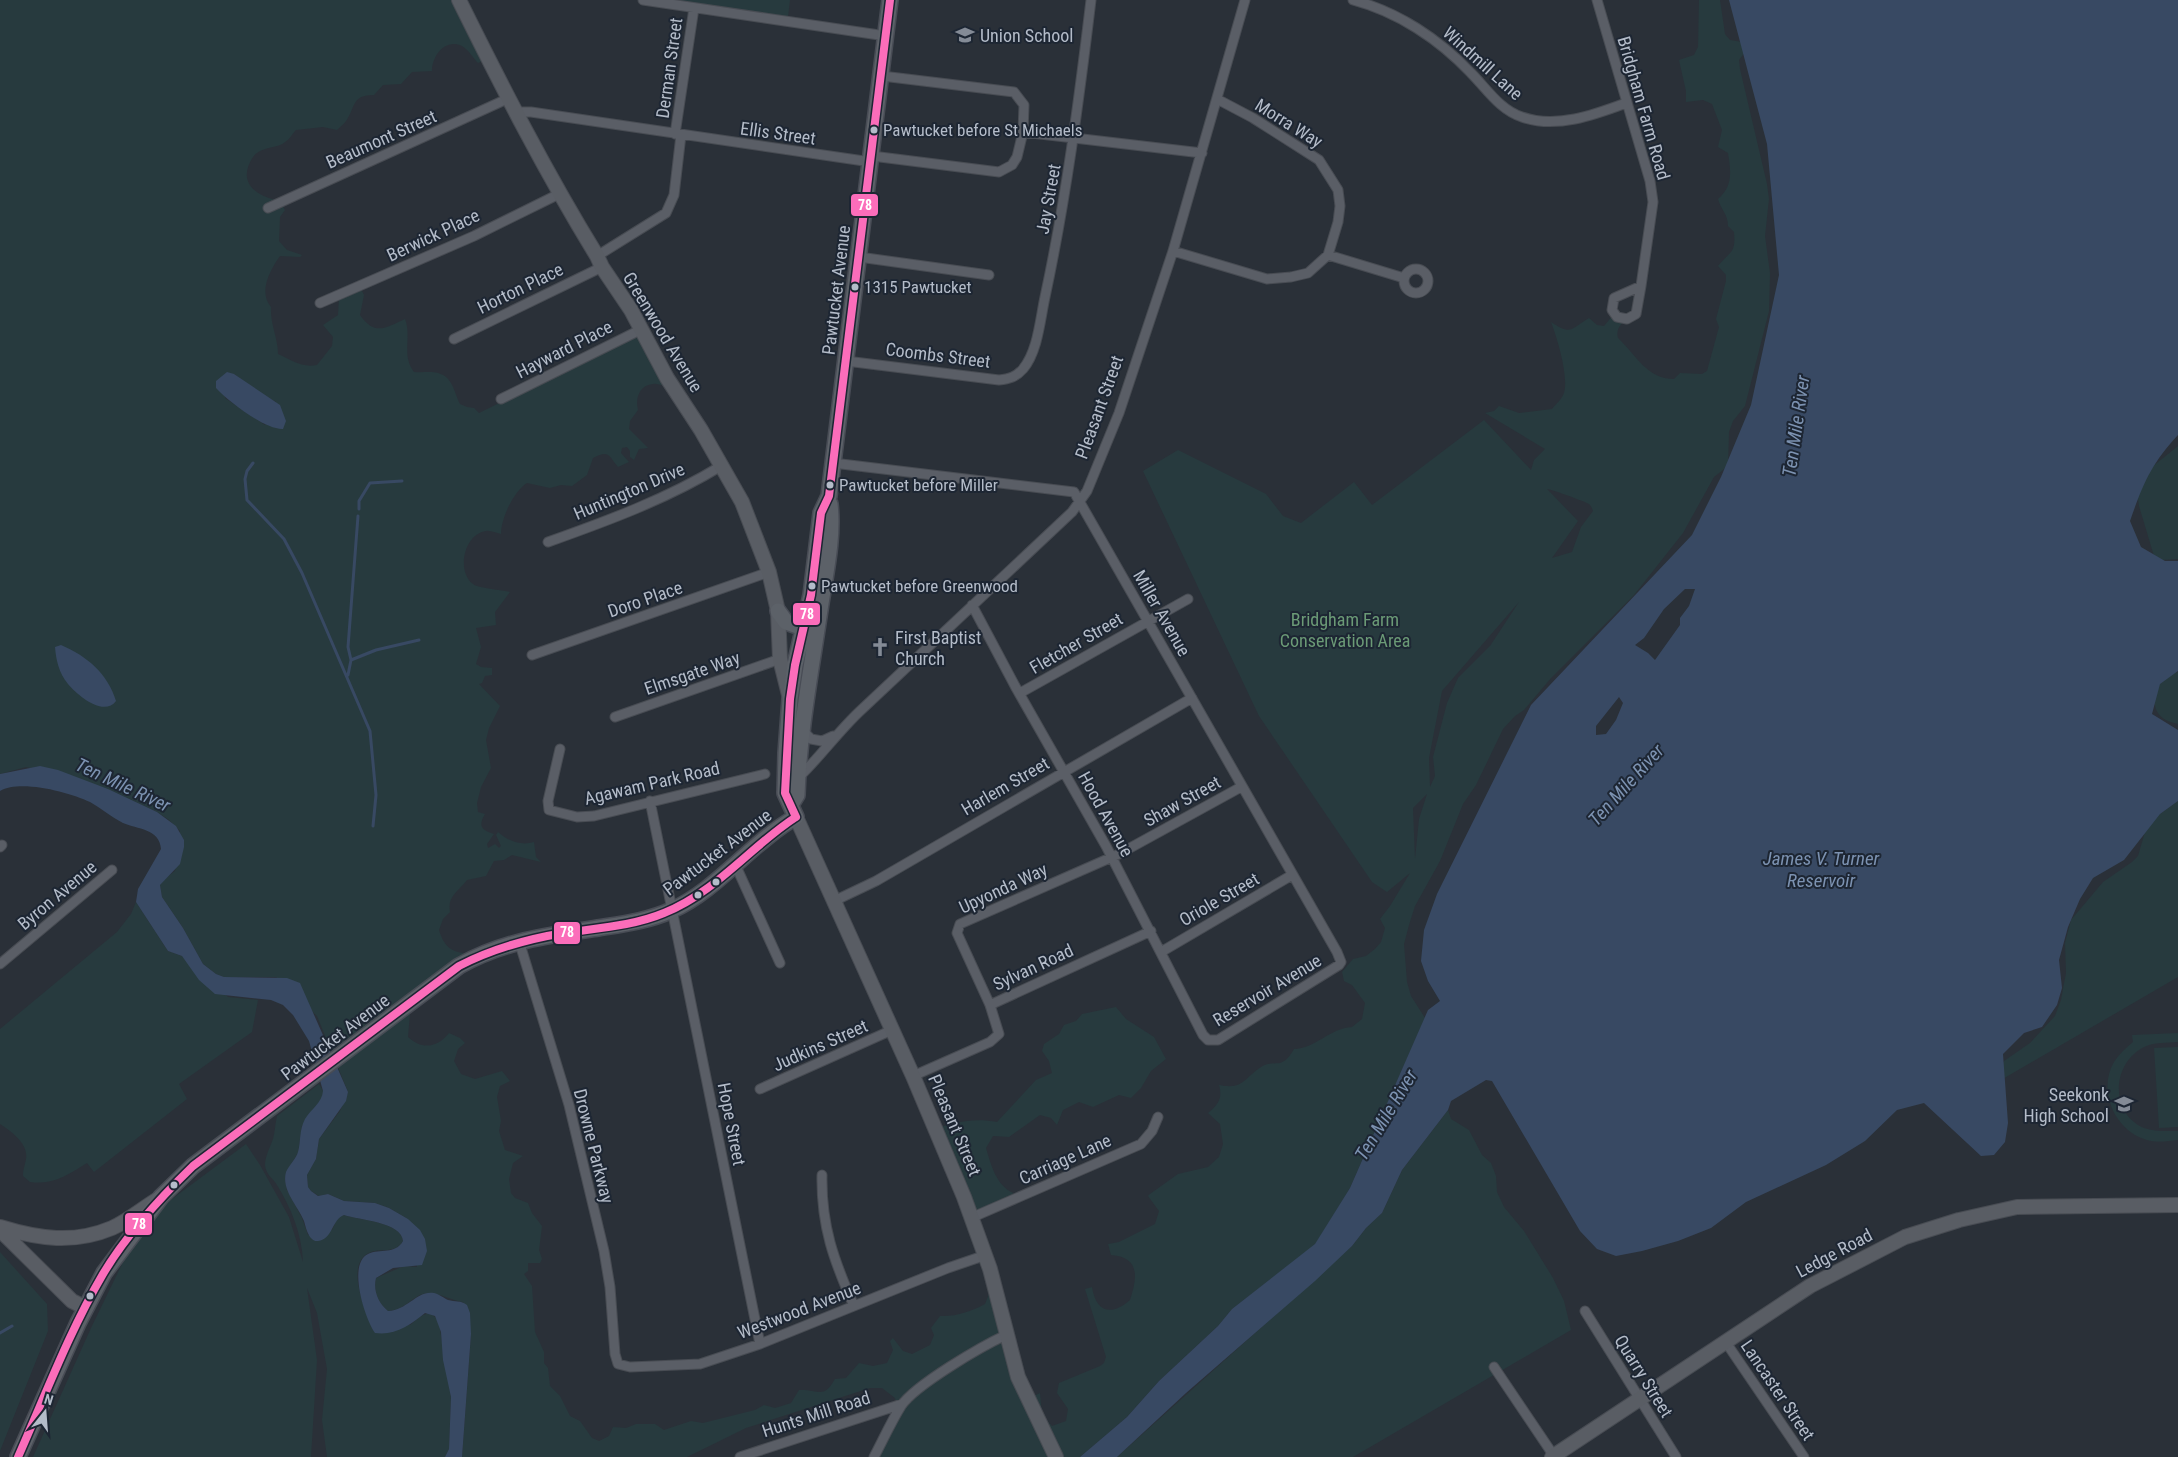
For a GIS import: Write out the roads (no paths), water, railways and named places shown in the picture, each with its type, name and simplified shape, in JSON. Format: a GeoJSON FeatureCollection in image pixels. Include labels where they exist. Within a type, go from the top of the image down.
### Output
{"type":"FeatureCollection","features":[{"type":"Feature","properties":{"kind":"main road","name":"Pawtucket Avenue"},"geometry":{"type":"LineString","coordinates":[[18,1457],[104,1273],[161,1197],[193,1166],[459,966],[492,950],[519,941],[637,922],[673,910],[735,864],[777,828],[794,810],[797,795],[822,513],[829,496],[872,159],[890,0]]}},
{"type":"Feature","properties":{"kind":"main road"},"geometry":{"type":"LineString","coordinates":[[778,611],[786,622],[810,632]]}},
{"type":"Feature","properties":{"kind":"main road","name":"Pawtucket Avenue"},"geometry":{"type":"LineString","coordinates":[[794,810],[786,793],[786,753],[790,699],[795,665],[810,632]]}},
{"type":"Feature","properties":{"kind":"street","name":"Greenwood Avenue"},"geometry":{"type":"LineString","coordinates":[[459,0],[514,112],[559,194],[642,329],[668,378],[742,502],[769,572],[778,611],[780,659],[790,699]]}},
{"type":"Feature","properties":{"kind":"street"},"geometry":{"type":"LineString","coordinates":[[643,0],[886,36]]}},
{"type":"Feature","properties":{"kind":"street","name":"Jay Street"},"geometry":{"type":"LineString","coordinates":[[1023,370],[1034,348],[1055,252],[1074,139],[1091,0]]}},
{"type":"Feature","properties":{"kind":"street","name":"Pleasant Street"},"geometry":{"type":"LineString","coordinates":[[798,778],[820,757],[836,735],[1072,512],[1087,491],[1110,438],[1173,251],[1246,0]]}},
{"type":"Feature","properties":{"kind":"street","name":"Windmill Lane"},"geometry":{"type":"LineString","coordinates":[[1352,0],[1383,10],[1428,35],[1471,72],[1496,101],[1522,117],[1542,121],[1575,119],[1626,103]]}},
{"type":"Feature","properties":{"kind":"street","name":"Bridgham Farm Road"},"geometry":{"type":"LineString","coordinates":[[1596,0],[1650,181],[1653,202],[1641,286]]}},
{"type":"Feature","properties":{"kind":"street","name":"Derman Street"},"geometry":{"type":"LineString","coordinates":[[600,262],[658,219],[671,205],[674,195],[678,134],[694,8]]}},
{"type":"Feature","properties":{"kind":"street","name":"Ellis Street"},"geometry":{"type":"LineString","coordinates":[[514,112],[531,112],[678,134],[872,159],[999,172],[1012,165],[1017,157],[1023,132],[1024,105],[1014,92],[882,76]]}},
{"type":"Feature","properties":{"kind":"street","name":"Beaumont Street"},"geometry":{"type":"LineString","coordinates":[[268,208],[508,99]]}},
{"type":"Feature","properties":{"kind":"street","name":"Morra Way"},"geometry":{"type":"LineString","coordinates":[[1217,99],[1253,118],[1319,160],[1338,190],[1340,206],[1338,222],[1328,255]]}},
{"type":"Feature","properties":{"kind":"street"},"geometry":{"type":"LineString","coordinates":[[1023,132],[1202,153]]}},
{"type":"Feature","properties":{"kind":"street","name":"Berwick Place"},"geometry":{"type":"LineString","coordinates":[[320,303],[474,236],[559,194]]}},
{"type":"Feature","properties":{"kind":"street"},"geometry":{"type":"LineString","coordinates":[[1173,251],[1267,279],[1308,273],[1328,255],[1404,278]]}},
{"type":"Feature","properties":{"kind":"street"},"geometry":{"type":"LineString","coordinates":[[859,257],[989,274]]}},
{"type":"Feature","properties":{"kind":"street","name":"Horton Place"},"geometry":{"type":"LineString","coordinates":[[454,339],[600,262]]}},
{"type":"Feature","properties":{"kind":"street","name":"Hayward Place"},"geometry":{"type":"LineString","coordinates":[[501,399],[642,329]]}},
{"type":"Feature","properties":{"kind":"street","name":"Coombs Street"},"geometry":{"type":"LineString","coordinates":[[846,361],[999,380],[1011,378],[1023,370]]}},
{"type":"Feature","properties":{"kind":"street"},"geometry":{"type":"LineString","coordinates":[[833,463],[1074,492],[1080,500]]}},
{"type":"Feature","properties":{"kind":"street","name":"Huntington Drive"},"geometry":{"type":"LineString","coordinates":[[548,542],[617,518],[721,466]]}},
{"type":"Feature","properties":{"kind":"street","name":"Miller Avenue"},"geometry":{"type":"LineString","coordinates":[[1080,500],[1083,510],[1341,962]]}},
{"type":"Feature","properties":{"kind":"street","name":"Doro Place"},"geometry":{"type":"LineString","coordinates":[[532,656],[769,572]]}},
{"type":"Feature","properties":{"kind":"street","name":"Fletcher Street"},"geometry":{"type":"LineString","coordinates":[[1020,693],[1188,599]]}},
{"type":"Feature","properties":{"kind":"street","name":"Hood Avenue"},"geometry":{"type":"LineString","coordinates":[[972,605],[1112,856],[1203,1035],[1208,1040]]}},
{"type":"Feature","properties":{"kind":"street","name":"Elmsgate Way"},"geometry":{"type":"LineString","coordinates":[[615,717],[780,659]]}},
{"type":"Feature","properties":{"kind":"street","name":"Harlem Street"},"geometry":{"type":"LineString","coordinates":[[834,901],[876,881],[1064,770],[1192,698]]}},
{"type":"Feature","properties":{"kind":"street"},"geometry":{"type":"LineString","coordinates":[[803,731],[811,739],[822,742],[836,735]]}},
{"type":"Feature","properties":{"kind":"street","name":"Agawam Park Road"},"geometry":{"type":"LineString","coordinates":[[560,749],[548,801],[549,810],[577,816],[594,816],[765,774]]}},
{"type":"Feature","properties":{"kind":"street","name":"Shaw Street"},"geometry":{"type":"LineString","coordinates":[[1112,856],[1241,787]]}},
{"type":"Feature","properties":{"kind":"street","name":"Hope Street"},"geometry":{"type":"LineString","coordinates":[[650,801],[760,1344]]}},
{"type":"Feature","properties":{"kind":"street","name":"Pleasant Street"},"geometry":{"type":"LineString","coordinates":[[794,810],[913,1076],[973,1217],[986,1255],[1006,1335],[1027,1399],[1056,1457]]}},
{"type":"Feature","properties":{"kind":"street","name":"Upyonda Way"},"geometry":{"type":"LineString","coordinates":[[990,1004],[957,933],[960,924],[1112,856]]}},
{"type":"Feature","properties":{"kind":"street"},"geometry":{"type":"LineString","coordinates":[[735,864],[780,962]]}},
{"type":"Feature","properties":{"kind":"street","name":"Byron Avenue"},"geometry":{"type":"LineString","coordinates":[[0,964],[112,870]]}},
{"type":"Feature","properties":{"kind":"street","name":"Oriole Street"},"geometry":{"type":"LineString","coordinates":[[1161,952],[1292,875]]}},
{"type":"Feature","properties":{"kind":"street","name":"Sylvan Road"},"geometry":{"type":"LineString","coordinates":[[913,1076],[996,1039],[1000,1031],[990,1004],[1151,931]]}},
{"type":"Feature","properties":{"kind":"street","name":"Drowne Parkway"},"geometry":{"type":"LineString","coordinates":[[519,941],[569,1105],[604,1251],[610,1287],[615,1354],[618,1364]]}},
{"type":"Feature","properties":{"kind":"street","name":"Reservoir Avenue"},"geometry":{"type":"LineString","coordinates":[[1208,1040],[1218,1040],[1335,969],[1341,962]]}},
{"type":"Feature","properties":{"kind":"street","name":"Judkins Street"},"geometry":{"type":"LineString","coordinates":[[760,1089],[892,1030]]}},
{"type":"Feature","properties":{"kind":"street","name":"Carriage Lane"},"geometry":{"type":"LineString","coordinates":[[973,1217],[1140,1144],[1152,1131],[1158,1117]]}},
{"type":"Feature","properties":{"kind":"street"},"geometry":{"type":"LineString","coordinates":[[822,1175],[822,1194],[831,1251],[854,1306]]}},
{"type":"Feature","properties":{"kind":"street"},"geometry":{"type":"LineString","coordinates":[[0,1229],[57,1239],[78,1238],[114,1227],[161,1197]]}},
{"type":"Feature","properties":{"kind":"street","name":"Ledge Road"},"geometry":{"type":"LineString","coordinates":[[1553,1456],[1810,1286],[1904,1237],[1959,1220],[2001,1210],[2032,1206],[2178,1205]]}},
{"type":"Feature","properties":{"kind":"street"},"geometry":{"type":"LineString","coordinates":[[0,1229],[72,1301],[86,1308]]}},
{"type":"Feature","properties":{"kind":"street","name":"Westwood Avenue"},"geometry":{"type":"LineString","coordinates":[[618,1364],[630,1367],[700,1364],[760,1344],[948,1268],[986,1255]]}},
{"type":"Feature","properties":{"kind":"street","name":"Quarry Street"},"geometry":{"type":"LineString","coordinates":[[1585,1311],[1638,1399],[1676,1457]]}},
{"type":"Feature","properties":{"kind":"street","name":"Hunts Mill Road"},"geometry":{"type":"LineString","coordinates":[[740,1457],[902,1404],[931,1380],[989,1343],[1006,1335]]}},
{"type":"Feature","properties":{"kind":"street","name":"Lancaster Street"},"geometry":{"type":"LineString","coordinates":[[1725,1341],[1804,1457]]}},
{"type":"Feature","properties":{"kind":"street"},"geometry":{"type":"LineString","coordinates":[[1494,1367],[1553,1456]]}},
{"type":"Feature","properties":{"kind":"street","name":"Hunts Mill Road"},"geometry":{"type":"LineString","coordinates":[[874,1457],[902,1404]]}},
{"type":"Feature","properties":{"kind":"water","name":"James V. Turner Reservoir"},"geometry":{"type":"Polygon","coordinates":[[[1729,0],[2178,0],[2178,435],[2154,465],[2139,496],[2130,521],[2141,547],[2165,561],[2178,561],[2178,671],[2160,684],[2152,714],[2178,730],[2178,801],[2160,814],[2124,860],[2093,878],[2080,899],[2068,927],[2059,960],[2062,988],[2057,1005],[2042,1027],[2024,1033],[2003,1054],[2008,1123],[2005,1142],[1994,1155],[1981,1156],[1924,1103],[1897,1110],[1865,1141],[1826,1165],[1746,1202],[1711,1228],[1678,1241],[1616,1256],[1597,1249],[1580,1231],[1492,1081],[1486,1080],[1451,1101],[1448,1110],[1402,1170],[1382,1213],[1366,1228],[1352,1246],[1315,1281],[1186,1393],[1117,1457],[1080,1457],[1127,1417],[1159,1381],[1218,1326],[1232,1309],[1315,1244],[1350,1188],[1428,1010],[1440,1001],[1428,981],[1421,961],[1424,930],[1437,894],[1531,705],[1692,535],[1721,477],[1751,405],[1779,275],[1767,144],[1729,0]],[[1685,589],[1664,609],[1644,638],[1635,645],[1655,660],[1680,625],[1680,618],[1689,606],[1695,589],[1685,589]],[[1619,697],[1596,726],[1596,735],[1606,734],[1616,720],[1623,703],[1619,697]]]}},
{"type":"Feature","properties":{"kind":"water"},"geometry":{"type":"Polygon","coordinates":[[[227,372],[234,374],[280,405],[286,421],[283,429],[275,428],[257,420],[216,388],[216,381],[227,372]]]}},
{"type":"Feature","properties":{"kind":"water"},"geometry":{"type":"Polygon","coordinates":[[[61,645],[88,660],[102,674],[108,682],[116,701],[105,707],[98,706],[84,699],[72,689],[62,675],[57,662],[55,647],[61,645]]]}},
{"type":"Feature","properties":{"kind":"water"},"geometry":{"type":"Polygon","coordinates":[[[40,766],[58,770],[108,789],[157,812],[176,826],[184,840],[184,847],[180,864],[160,885],[162,897],[183,928],[203,964],[216,974],[224,977],[287,978],[300,983],[348,1092],[346,1101],[319,1139],[316,1159],[307,1175],[308,1187],[318,1196],[328,1194],[344,1201],[375,1203],[389,1208],[408,1219],[420,1230],[425,1239],[427,1251],[422,1265],[393,1268],[376,1278],[377,1296],[381,1304],[388,1311],[395,1310],[422,1294],[428,1293],[467,1305],[470,1313],[471,1334],[462,1457],[445,1457],[449,1449],[451,1397],[443,1360],[441,1332],[435,1316],[425,1313],[396,1331],[375,1333],[363,1304],[358,1280],[362,1260],[373,1252],[396,1248],[403,1241],[401,1235],[388,1226],[344,1215],[337,1220],[327,1237],[315,1241],[308,1234],[304,1221],[288,1191],[285,1179],[286,1172],[298,1152],[303,1123],[307,1115],[321,1099],[323,1091],[309,1041],[293,1015],[283,1005],[271,1000],[215,994],[199,980],[182,956],[168,951],[136,902],[138,889],[161,849],[157,837],[147,831],[123,823],[90,802],[70,794],[45,788],[20,786],[0,791],[0,774],[40,766]]]}},
{"type":"Feature","properties":{"kind":"waterway"},"geometry":{"type":"LineString","coordinates":[[253,463],[247,471],[245,479],[247,500],[284,539],[302,573],[370,731],[376,795],[373,826]]}},
{"type":"Feature","properties":{"kind":"waterway"},"geometry":{"type":"LineString","coordinates":[[359,509],[359,501],[370,483],[402,481]]}},
{"type":"Feature","properties":{"kind":"waterway"},"geometry":{"type":"LineString","coordinates":[[348,675],[351,660],[348,647],[358,516]]}},
{"type":"Feature","properties":{"kind":"waterway"},"geometry":{"type":"LineString","coordinates":[[351,660],[376,650],[419,640]]}},
{"type":"Feature","properties":{"kind":"waterway"},"geometry":{"type":"LineString","coordinates":[[0,1333],[12,1326]]}},
{"type":"Feature","properties":{"kind":"place","name":"Union School"},"geometry":{"type":"Point","coordinates":[965,35]}},
{"type":"Feature","properties":{"kind":"place","name":"Pawtucket before St Michaels"},"geometry":{"type":"Point","coordinates":[874,130]}},
{"type":"Feature","properties":{"kind":"place","name":"1315 Pawtucket"},"geometry":{"type":"Point","coordinates":[855,287]}},
{"type":"Feature","properties":{"kind":"place","name":"Pawtucket before Miller"},"geometry":{"type":"Point","coordinates":[830,485]}},
{"type":"Feature","properties":{"kind":"place","name":"Pawtucket before Greenwood"},"geometry":{"type":"Point","coordinates":[812,586]}},
{"type":"Feature","properties":{"kind":"place","name":"First Baptist Church"},"geometry":{"type":"Point","coordinates":[880,647]}},
{"type":"Feature","properties":{"kind":"place","name":"Seekonk High School"},"geometry":{"type":"Point","coordinates":[2124,1104]}},
{"type":"Feature","properties":{"kind":"water label","name":"Ten Mile River"},"geometry":{"type":"Point","coordinates":[1796,426]}},
{"type":"Feature","properties":{"kind":"water label","name":"Ten Mile River"},"geometry":{"type":"Point","coordinates":[123,785]}},
{"type":"Feature","properties":{"kind":"water label","name":"Ten Mile River"},"geometry":{"type":"Point","coordinates":[1626,785]}},
{"type":"Feature","properties":{"kind":"water label","name":"Ten Mile River"},"geometry":{"type":"Point","coordinates":[1386,1115]}},
{"type":"Feature","properties":{"kind":"park label","name":"Bridgham Farm Conservation Area"},"geometry":{"type":"Point","coordinates":[1345,629]}}]}
